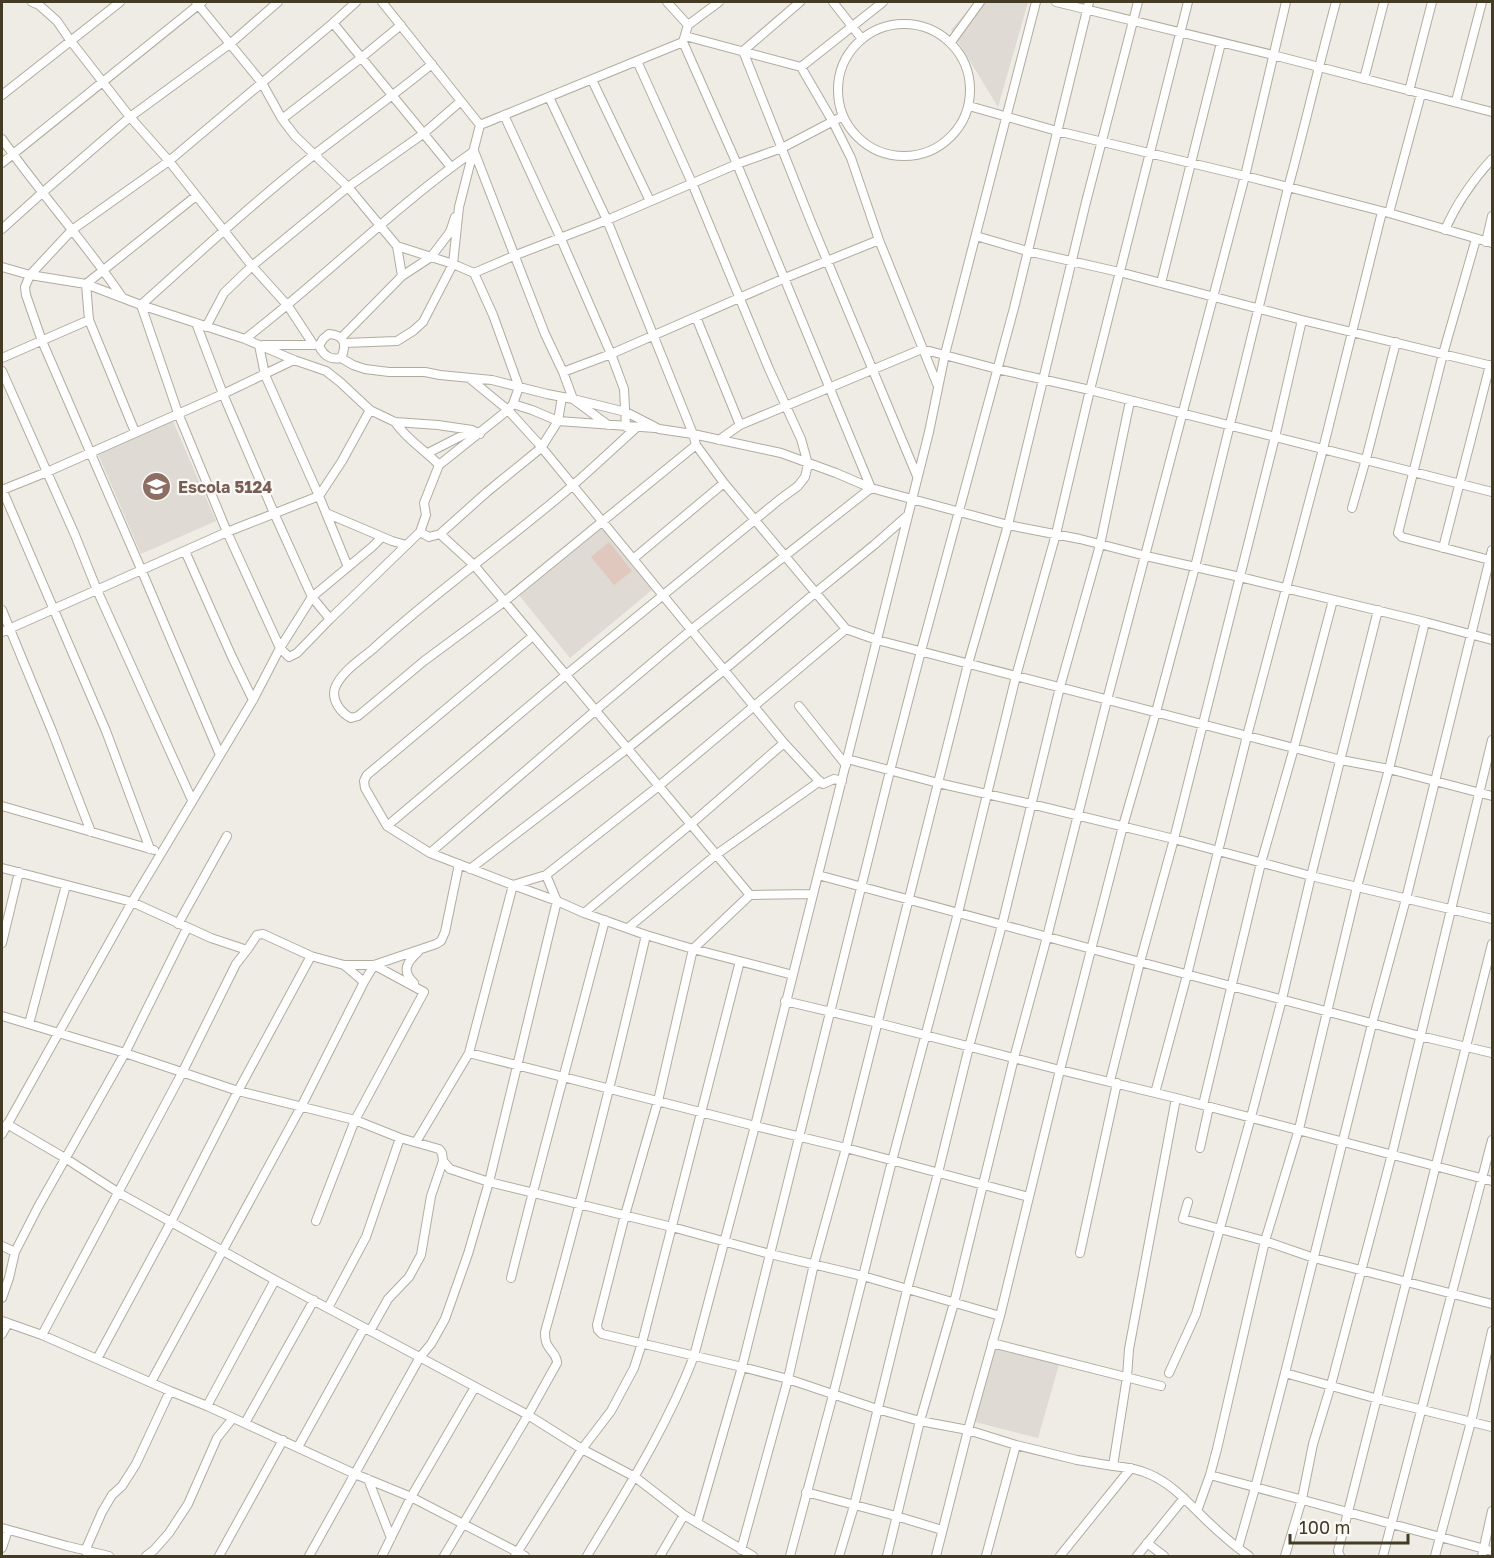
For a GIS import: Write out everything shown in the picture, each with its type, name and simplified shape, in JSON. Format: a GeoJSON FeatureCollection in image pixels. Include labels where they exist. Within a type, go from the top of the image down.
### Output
{"type":"FeatureCollection","features":[{"type":"Feature","properties":{"kind":"street"},"geometry":{"type":"LineString","coordinates":[[32,2],[39,5],[57,21],[130,117],[169,161],[328,358],[341,357],[344,350],[343,340],[402,276],[431,257],[450,231],[459,207],[480,125]]}},
{"type":"Feature","properties":{"kind":"street"},"geometry":{"type":"LineString","coordinates":[[2,95],[120,2]]}},
{"type":"Feature","properties":{"kind":"street"},"geometry":{"type":"LineString","coordinates":[[2,229],[130,117],[231,43],[278,2]]}},
{"type":"Feature","properties":{"kind":"street"},"geometry":{"type":"LineString","coordinates":[[219,755],[42,341],[25,287],[30,275],[72,230],[169,161],[356,2]]}},
{"type":"Feature","properties":{"kind":"street"},"geometry":{"type":"LineString","coordinates":[[382,2],[480,125]]}},
{"type":"Feature","properties":{"kind":"street"},"geometry":{"type":"LineString","coordinates":[[667,2],[688,26]]}},
{"type":"Feature","properties":{"kind":"street"},"geometry":{"type":"LineString","coordinates":[[719,2],[688,26],[684,39],[871,488]]}},
{"type":"Feature","properties":{"kind":"street"},"geometry":{"type":"LineString","coordinates":[[743,51],[800,2]]}},
{"type":"Feature","properties":{"kind":"street"},"geometry":{"type":"LineString","coordinates":[[832,2],[862,39]]}},
{"type":"Feature","properties":{"kind":"street"},"geometry":{"type":"LineString","coordinates":[[801,67],[883,2]]}},
{"type":"Feature","properties":{"kind":"street"},"geometry":{"type":"LineString","coordinates":[[951,42],[980,2]]}},
{"type":"Feature","properties":{"kind":"street"},"geometry":{"type":"LineString","coordinates":[[587,1557],[659,1435],[694,1356],[755,1126],[918,476],[945,354],[1036,2]]}},
{"type":"Feature","properties":{"kind":"street"},"geometry":{"type":"LineString","coordinates":[[1056,2],[1088,5],[1133,21],[1456,101],[1492,112]]}},
{"type":"Feature","properties":{"kind":"street"},"geometry":{"type":"LineString","coordinates":[[741,1550],[788,1379],[814,1264],[846,1148],[968,664],[1008,525],[1138,2]]}},
{"type":"Feature","properties":{"kind":"street"},"geometry":{"type":"LineString","coordinates":[[790,1557],[958,913],[1016,676],[1056,534],[1119,272],[1188,2]]}},
{"type":"Feature","properties":{"kind":"street"},"geometry":{"type":"LineString","coordinates":[[886,1557],[920,1421],[954,1304],[1014,1058],[1245,176],[1286,2]]}},
{"type":"Feature","properties":{"kind":"street"},"geometry":{"type":"LineString","coordinates":[[936,1557],[1000,1316],[1123,826],[1195,567],[1287,188],[1336,2]]}},
{"type":"Feature","properties":{"kind":"street"},"geometry":{"type":"LineString","coordinates":[[1364,79],[1384,2]]}},
{"type":"Feature","properties":{"kind":"street"},"geometry":{"type":"LineString","coordinates":[[1410,91],[1432,2]]}},
{"type":"Feature","properties":{"kind":"street"},"geometry":{"type":"LineString","coordinates":[[1456,101],[1482,2]]}},
{"type":"Feature","properties":{"kind":"street"},"geometry":{"type":"LineString","coordinates":[[2,163],[200,3],[262,83],[282,119],[295,136],[348,187],[397,246],[402,276]]}},
{"type":"Feature","properties":{"kind":"street"},"geometry":{"type":"LineString","coordinates":[[697,1522],[742,1367],[890,771],[1014,308],[1088,5]]}},
{"type":"Feature","properties":{"kind":"street"},"geometry":{"type":"LineString","coordinates":[[333,23],[451,167]]}},
{"type":"Feature","properties":{"kind":"street"},"geometry":{"type":"LineString","coordinates":[[282,119],[361,58],[400,24]]}},
{"type":"Feature","properties":{"kind":"street"},"geometry":{"type":"LineString","coordinates":[[900,24],[921,26],[951,42],[966,65],[970,85],[969,106],[961,125],[947,141],[929,152],[909,157],[888,155],[869,147],[854,134],[843,116],[838,99],[838,82],[842,66],[862,39],[880,28],[900,24]]}},
{"type":"Feature","properties":{"kind":"street"},"geometry":{"type":"LineString","coordinates":[[480,125],[592,80],[684,39],[743,51],[801,67],[851,158],[879,240],[938,386]]}},
{"type":"Feature","properties":{"kind":"street"},"geometry":{"type":"LineString","coordinates":[[1161,283],[1221,43]]}},
{"type":"Feature","properties":{"kind":"street"},"geometry":{"type":"LineString","coordinates":[[743,51],[827,261],[918,476]]}},
{"type":"Feature","properties":{"kind":"street"},"geometry":{"type":"LineString","coordinates":[[387,826],[567,674],[798,486],[805,477],[808,464],[801,439],[769,369],[692,183],[637,61]]}},
{"type":"Feature","properties":{"kind":"street"},"geometry":{"type":"LineString","coordinates":[[141,305],[224,230],[314,154],[432,64]]}},
{"type":"Feature","properties":{"kind":"street"},"geometry":{"type":"LineString","coordinates":[[592,80],[650,201]]}},
{"type":"Feature","properties":{"kind":"street"},"geometry":{"type":"LineString","coordinates":[[1155,1093],[1352,331],[1421,94]]}},
{"type":"Feature","properties":{"kind":"street"},"geometry":{"type":"LineString","coordinates":[[549,97],[607,220],[696,445],[724,483],[846,629],[877,640],[1107,700],[1492,796]]}},
{"type":"Feature","properties":{"kind":"street"},"geometry":{"type":"LineString","coordinates":[[206,327],[224,293],[252,266],[348,187],[423,134],[461,101]]}},
{"type":"Feature","properties":{"kind":"street"},"geometry":{"type":"LineString","coordinates":[[969,106],[1057,131],[1386,212],[1489,243],[1492,216]]}},
{"type":"Feature","properties":{"kind":"street"},"geometry":{"type":"LineString","coordinates":[[504,115],[611,354],[624,389],[626,427]]}},
{"type":"Feature","properties":{"kind":"street"},"geometry":{"type":"LineString","coordinates":[[474,273],[607,220],[737,164],[782,148],[843,116]]}},
{"type":"Feature","properties":{"kind":"street"},"geometry":{"type":"LineString","coordinates":[[2,139],[104,270],[122,298]]}},
{"type":"Feature","properties":{"kind":"street"},"geometry":{"type":"LineString","coordinates":[[245,339],[288,306],[380,225],[474,151]]}},
{"type":"Feature","properties":{"kind":"street"},"geometry":{"type":"LineString","coordinates":[[474,151],[545,334],[573,399],[608,425]]}},
{"type":"Feature","properties":{"kind":"street"},"geometry":{"type":"LineString","coordinates":[[1445,230],[1454,209],[1492,159]]}},
{"type":"Feature","properties":{"kind":"street"},"geometry":{"type":"LineString","coordinates":[[86,284],[196,195]]}},
{"type":"Feature","properties":{"kind":"street"},"geometry":{"type":"LineString","coordinates":[[259,345],[316,345],[329,334],[336,334],[343,340],[397,341],[413,331],[423,322],[453,264],[459,207]]}},
{"type":"Feature","properties":{"kind":"street"},"geometry":{"type":"LineString","coordinates":[[976,236],[1258,309],[1491,365],[1443,548]]}},
{"type":"Feature","properties":{"kind":"street"},"geometry":{"type":"LineString","coordinates":[[1476,239],[1443,354],[1398,533],[1402,537],[1490,560]]}},
{"type":"Feature","properties":{"kind":"street"},"geometry":{"type":"LineString","coordinates":[[563,372],[611,354],[879,240]]}},
{"type":"Feature","properties":{"kind":"street"},"geometry":{"type":"LineString","coordinates":[[141,305],[178,413],[227,532],[280,648],[289,657],[293,656],[420,532],[426,515],[424,503],[439,465],[476,432],[511,407],[519,387],[493,315],[474,273],[397,246]]}},
{"type":"Feature","properties":{"kind":"street"},"geometry":{"type":"LineString","coordinates":[[2,267],[30,275],[86,284],[141,305],[245,339],[326,371],[370,410],[395,423],[476,432]]}},
{"type":"Feature","properties":{"kind":"street"},"geometry":{"type":"LineString","coordinates":[[86,284],[89,320],[135,432]]}},
{"type":"Feature","properties":{"kind":"street"},"geometry":{"type":"LineString","coordinates":[[696,317],[740,425]]}},
{"type":"Feature","properties":{"kind":"street"},"geometry":{"type":"LineString","coordinates":[[2,358],[89,320]]}},
{"type":"Feature","properties":{"kind":"street"},"geometry":{"type":"LineString","coordinates":[[1080,1252],[1113,1082],[1140,962],[1174,839],[1275,437],[1302,320]]}},
{"type":"Feature","properties":{"kind":"street"},"geometry":{"type":"LineString","coordinates":[[196,323],[223,394],[312,597],[330,619]]}},
{"type":"Feature","properties":{"kind":"street"},"geometry":{"type":"LineString","coordinates":[[1352,508],[1396,342]]}},
{"type":"Feature","properties":{"kind":"street"},"geometry":{"type":"LineString","coordinates":[[259,345],[265,375],[348,567]]}},
{"type":"Feature","properties":{"kind":"street"},"geometry":{"type":"LineString","coordinates":[[719,440],[740,425],[922,349],[1492,492]]}},
{"type":"Feature","properties":{"kind":"street"},"geometry":{"type":"LineString","coordinates":[[341,357],[353,365],[373,370],[425,372],[492,380],[626,412],[659,429]]}},
{"type":"Feature","properties":{"kind":"street"},"geometry":{"type":"LineString","coordinates":[[150,849],[106,732],[2,490],[223,394],[294,360]]}},
{"type":"Feature","properties":{"kind":"street"},"geometry":{"type":"LineString","coordinates":[[2,371],[97,590],[192,800]]}},
{"type":"Feature","properties":{"kind":"street"},"geometry":{"type":"LineString","coordinates":[[469,378],[511,407],[541,448],[784,743],[823,784],[834,779],[842,781]]}},
{"type":"Feature","properties":{"kind":"street"},"geometry":{"type":"LineString","coordinates":[[420,532],[429,537],[440,534],[541,448],[558,421],[562,397]]}},
{"type":"Feature","properties":{"kind":"street"},"geometry":{"type":"LineString","coordinates":[[839,1557],[1002,925],[1060,687],[1100,545],[1130,401]]}},
{"type":"Feature","properties":{"kind":"street"},"geometry":{"type":"LineString","coordinates":[[511,407],[532,410],[558,421],[659,429],[782,453],[871,488],[1008,525],[1240,577],[1492,640]]}},
{"type":"Feature","properties":{"kind":"street"},"geometry":{"type":"LineString","coordinates":[[6,630],[227,532],[319,496],[342,461],[370,410]]}},
{"type":"Feature","properties":{"kind":"street"},"geometry":{"type":"LineString","coordinates":[[395,423],[403,434],[428,453],[439,465]]}},
{"type":"Feature","properties":{"kind":"street"},"geometry":{"type":"LineString","coordinates":[[637,428],[572,486],[390,633],[343,676],[334,693],[339,708],[344,714],[351,718],[358,716],[424,661],[505,601],[696,445]]}},
{"type":"Feature","properties":{"kind":"street"},"geometry":{"type":"LineString","coordinates":[[428,453],[476,432]]}},
{"type":"Feature","properties":{"kind":"street"},"geometry":{"type":"LineString","coordinates":[[633,559],[724,483]]}},
{"type":"Feature","properties":{"kind":"street"},"geometry":{"type":"LineString","coordinates":[[430,853],[691,630],[871,488]]}},
{"type":"Feature","properties":{"kind":"street"},"geometry":{"type":"LineString","coordinates":[[326,513],[406,545]]}},
{"type":"Feature","properties":{"kind":"street"},"geometry":{"type":"LineString","coordinates":[[470,869],[628,748],[908,515]]}},
{"type":"Feature","properties":{"kind":"street"},"geometry":{"type":"LineString","coordinates":[[440,534],[474,565],[750,894]]}},
{"type":"Feature","properties":{"kind":"street"},"geometry":{"type":"LineString","coordinates":[[2,1134],[132,902],[312,597],[372,548],[382,537]]}},
{"type":"Feature","properties":{"kind":"street"},"geometry":{"type":"LineString","coordinates":[[1238,1548],[1344,1142],[1372,1023],[1406,900],[1492,550]]}},
{"type":"Feature","properties":{"kind":"street"},"geometry":{"type":"LineString","coordinates":[[185,551],[253,700]]}},
{"type":"Feature","properties":{"kind":"street"},"geometry":{"type":"LineString","coordinates":[[1200,1148],[1206,1106],[1261,863],[1333,600]]}},
{"type":"Feature","properties":{"kind":"street"},"geometry":{"type":"LineString","coordinates":[[2,610],[6,630],[52,731],[91,832]]}},
{"type":"Feature","properties":{"kind":"street"},"geometry":{"type":"LineString","coordinates":[[1169,1373],[1196,1314],[1251,1117],[1378,610]]}},
{"type":"Feature","properties":{"kind":"street"},"geometry":{"type":"LineString","coordinates":[[1197,1511],[1210,1475],[1265,1241],[1299,1130],[1357,887],[1425,622]]}},
{"type":"Feature","properties":{"kind":"street"},"geometry":{"type":"LineString","coordinates":[[513,885],[546,875],[660,785],[846,629]]}},
{"type":"Feature","properties":{"kind":"street"},"geometry":{"type":"LineString","coordinates":[[533,636],[367,775],[364,781],[365,788],[387,826],[430,853],[584,913],[693,949],[793,975]]}},
{"type":"Feature","properties":{"kind":"street"},"geometry":{"type":"LineString","coordinates":[[799,706],[846,762],[1123,826],[1311,876],[1492,920]]}},
{"type":"Feature","properties":{"kind":"street"},"geometry":{"type":"LineString","coordinates":[[1285,1557],[1302,1499],[1313,1444],[1331,1385],[1392,1154],[1492,740]]}},
{"type":"Feature","properties":{"kind":"street"},"geometry":{"type":"LineString","coordinates":[[584,913],[784,743]]}},
{"type":"Feature","properties":{"kind":"street"},"geometry":{"type":"LineString","coordinates":[[628,928],[717,854],[820,781]]}},
{"type":"Feature","properties":{"kind":"street"},"geometry":{"type":"LineString","coordinates":[[2,806],[161,853]]}},
{"type":"Feature","properties":{"kind":"street"},"geometry":{"type":"LineString","coordinates":[[178,924],[227,836]]}},
{"type":"Feature","properties":{"kind":"street"},"geometry":{"type":"LineString","coordinates":[[424,992],[410,981],[406,974],[406,966],[418,952],[441,941],[445,932],[459,864]]}},
{"type":"Feature","properties":{"kind":"street"},"geometry":{"type":"LineString","coordinates":[[2,868],[132,902],[187,928],[247,950]]}},
{"type":"Feature","properties":{"kind":"street"},"geometry":{"type":"LineString","coordinates":[[2,943],[19,872]]}},
{"type":"Feature","properties":{"kind":"street"},"geometry":{"type":"LineString","coordinates":[[309,1557],[420,1357],[431,1344],[445,1319],[468,1254],[489,1182],[557,901],[546,875]]}},
{"type":"Feature","properties":{"kind":"street"},"geometry":{"type":"LineString","coordinates":[[818,876],[1187,975],[1492,1053]]}},
{"type":"Feature","properties":{"kind":"street"},"geometry":{"type":"LineString","coordinates":[[29,1024],[66,885]]}},
{"type":"Feature","properties":{"kind":"street"},"geometry":{"type":"LineString","coordinates":[[416,1142],[469,1053],[513,885]]}},
{"type":"Feature","properties":{"kind":"street"},"geometry":{"type":"LineString","coordinates":[[813,894],[750,894],[693,949],[657,1101],[597,1325],[598,1330],[602,1334],[788,1379],[920,1421],[968,1430],[1077,1460],[1131,1468],[1150,1474],[1184,1498],[1249,1557]]}},
{"type":"Feature","properties":{"kind":"street"},"geometry":{"type":"LineString","coordinates":[[511,1278],[605,920]]}},
{"type":"Feature","properties":{"kind":"street"},"geometry":{"type":"LineString","coordinates":[[2,1298],[15,1252],[38,1206],[125,1053],[187,928]]}},
{"type":"Feature","properties":{"kind":"street"},"geometry":{"type":"LineString","coordinates":[[42,1335],[182,1073],[236,964],[257,935],[263,934],[311,956],[344,965],[374,965],[436,944]]}},
{"type":"Feature","properties":{"kind":"street"},"geometry":{"type":"LineString","coordinates":[[444,1557],[557,1363],[555,1355],[546,1345],[545,1332],[581,1205],[646,935]]}},
{"type":"Feature","properties":{"kind":"street"},"geometry":{"type":"LineString","coordinates":[[1340,1557],[1338,1551],[1492,944]]}},
{"type":"Feature","properties":{"kind":"street"},"geometry":{"type":"LineString","coordinates":[[97,1359],[311,956]]}},
{"type":"Feature","properties":{"kind":"street"},"geometry":{"type":"LineString","coordinates":[[2,1334],[4,1322],[42,1335],[411,1497],[519,1555],[582,1449],[611,1411],[634,1368],[740,961]]}},
{"type":"Feature","properties":{"kind":"street"},"geometry":{"type":"LineString","coordinates":[[344,965],[364,982]]}},
{"type":"Feature","properties":{"kind":"street"},"geometry":{"type":"LineString","coordinates":[[151,1382],[302,1107],[374,965]]}},
{"type":"Feature","properties":{"kind":"street"},"geometry":{"type":"LineString","coordinates":[[374,965],[424,992]]}},
{"type":"Feature","properties":{"kind":"street"},"geometry":{"type":"LineString","coordinates":[[316,1221],[355,1120],[424,992]]}},
{"type":"Feature","properties":{"kind":"street"},"geometry":{"type":"LineString","coordinates":[[785,1001],[1251,1117],[1492,1181]]}},
{"type":"Feature","properties":{"kind":"street"},"geometry":{"type":"LineString","coordinates":[[2,1016],[125,1053],[238,1091],[355,1120],[400,1138],[439,1149],[442,1153],[443,1161],[432,1196],[421,1256],[409,1277],[388,1299],[367,1329],[298,1447]]}},
{"type":"Feature","properties":{"kind":"street"},"geometry":{"type":"LineString","coordinates":[[469,1053],[846,1148],[1029,1197]]}},
{"type":"Feature","properties":{"kind":"street"},"geometry":{"type":"LineString","coordinates":[[1113,1466],[1127,1377],[1129,1349],[1176,1098]]}},
{"type":"Feature","properties":{"kind":"street"},"geometry":{"type":"LineString","coordinates":[[7,1124],[119,1193],[222,1251],[528,1415],[582,1449],[635,1477],[684,1515],[753,1557]]}},
{"type":"Feature","properties":{"kind":"street"},"geometry":{"type":"LineString","coordinates":[[328,1308],[366,1237],[400,1138]]}},
{"type":"Feature","properties":{"kind":"street"},"geometry":{"type":"LineString","coordinates":[[1383,1557],[1492,1140]]}},
{"type":"Feature","properties":{"kind":"street"},"geometry":{"type":"LineString","coordinates":[[443,1161],[450,1169],[489,1182],[863,1276],[1000,1316]]}},
{"type":"Feature","properties":{"kind":"street"},"geometry":{"type":"LineString","coordinates":[[1188,1202],[1183,1219],[1265,1241],[1314,1258],[1492,1304]]}},
{"type":"Feature","properties":{"kind":"street"},"geometry":{"type":"LineString","coordinates":[[2,1246],[15,1252]]}},
{"type":"Feature","properties":{"kind":"street"},"geometry":{"type":"LineString","coordinates":[[207,1406],[275,1280]]}},
{"type":"Feature","properties":{"kind":"street"},"geometry":{"type":"LineString","coordinates":[[245,1423],[314,1300]]}},
{"type":"Feature","properties":{"kind":"street"},"geometry":{"type":"LineString","coordinates":[[1435,1557],[1471,1422],[1492,1331]]}},
{"type":"Feature","properties":{"kind":"street"},"geometry":{"type":"LineString","coordinates":[[992,1343],[1161,1386]]}},
{"type":"Feature","properties":{"kind":"street"},"geometry":{"type":"LineString","coordinates":[[1285,1373],[1492,1427]]}},
{"type":"Feature","properties":{"kind":"street"},"geometry":{"type":"LineString","coordinates":[[382,1557],[411,1497],[475,1387]]}},
{"type":"Feature","properties":{"kind":"street"},"geometry":{"type":"LineString","coordinates":[[85,1551],[102,1512],[136,1464],[170,1391]]}},
{"type":"Feature","properties":{"kind":"street"},"geometry":{"type":"LineString","coordinates":[[146,1557],[169,1533],[188,1504],[217,1437],[233,1418]]}},
{"type":"Feature","properties":{"kind":"street"},"geometry":{"type":"LineString","coordinates":[[219,1557],[283,1440]]}},
{"type":"Feature","properties":{"kind":"street"},"geometry":{"type":"LineString","coordinates":[[986,1557],[1016,1444]]}},
{"type":"Feature","properties":{"kind":"street"},"geometry":{"type":"LineString","coordinates":[[1060,1557],[1131,1468]]}},
{"type":"Feature","properties":{"kind":"street"},"geometry":{"type":"LineString","coordinates":[[1210,1475],[1440,1537],[1486,1552],[1492,1511]]}},
{"type":"Feature","properties":{"kind":"street"},"geometry":{"type":"LineString","coordinates":[[368,1479],[391,1538]]}},
{"type":"Feature","properties":{"kind":"street"},"geometry":{"type":"LineString","coordinates":[[806,1492],[942,1530]]}},
{"type":"Feature","properties":{"kind":"street"},"geometry":{"type":"LineString","coordinates":[[1137,1557],[1184,1498]]}},
{"type":"Feature","properties":{"kind":"street"},"geometry":{"type":"LineString","coordinates":[[660,1557],[684,1515]]}},
{"type":"Feature","properties":{"kind":"street"},"geometry":{"type":"LineString","coordinates":[[2,1548],[5,1529],[109,1557]]}},
{"type":"Feature","properties":{"kind":"street"},"geometry":{"type":"LineString","coordinates":[[1147,1543],[1164,1557]]}},
{"type":"Feature","properties":{"kind":"shaded area"},"geometry":{"type":"Polygon","coordinates":[[[975,2],[1028,2],[998,107],[951,30],[975,2]]]}},
{"type":"Feature","properties":{"kind":"shaded area","name":"Escola 5124"},"geometry":{"type":"Polygon","coordinates":[[[173,421],[216,521],[141,554],[98,454],[173,421]]]}},
{"type":"Feature","properties":{"kind":"shaded area"},"geometry":{"type":"Polygon","coordinates":[[[600,526],[652,590],[570,658],[518,594],[600,526]]]}},
{"type":"Feature","properties":{"kind":"shaded area"},"geometry":{"type":"Polygon","coordinates":[[[609,542],[632,571],[614,585],[591,557],[609,542]]]}},
{"type":"Feature","properties":{"kind":"shaded area"},"geometry":{"type":"Polygon","coordinates":[[[996,1345],[1060,1361],[1038,1438],[975,1422],[996,1345]]]}},
{"type":"Feature","properties":{"kind":"place","name":"Escola 5124"},"geometry":{"type":"Point","coordinates":[157,487]}}]}
